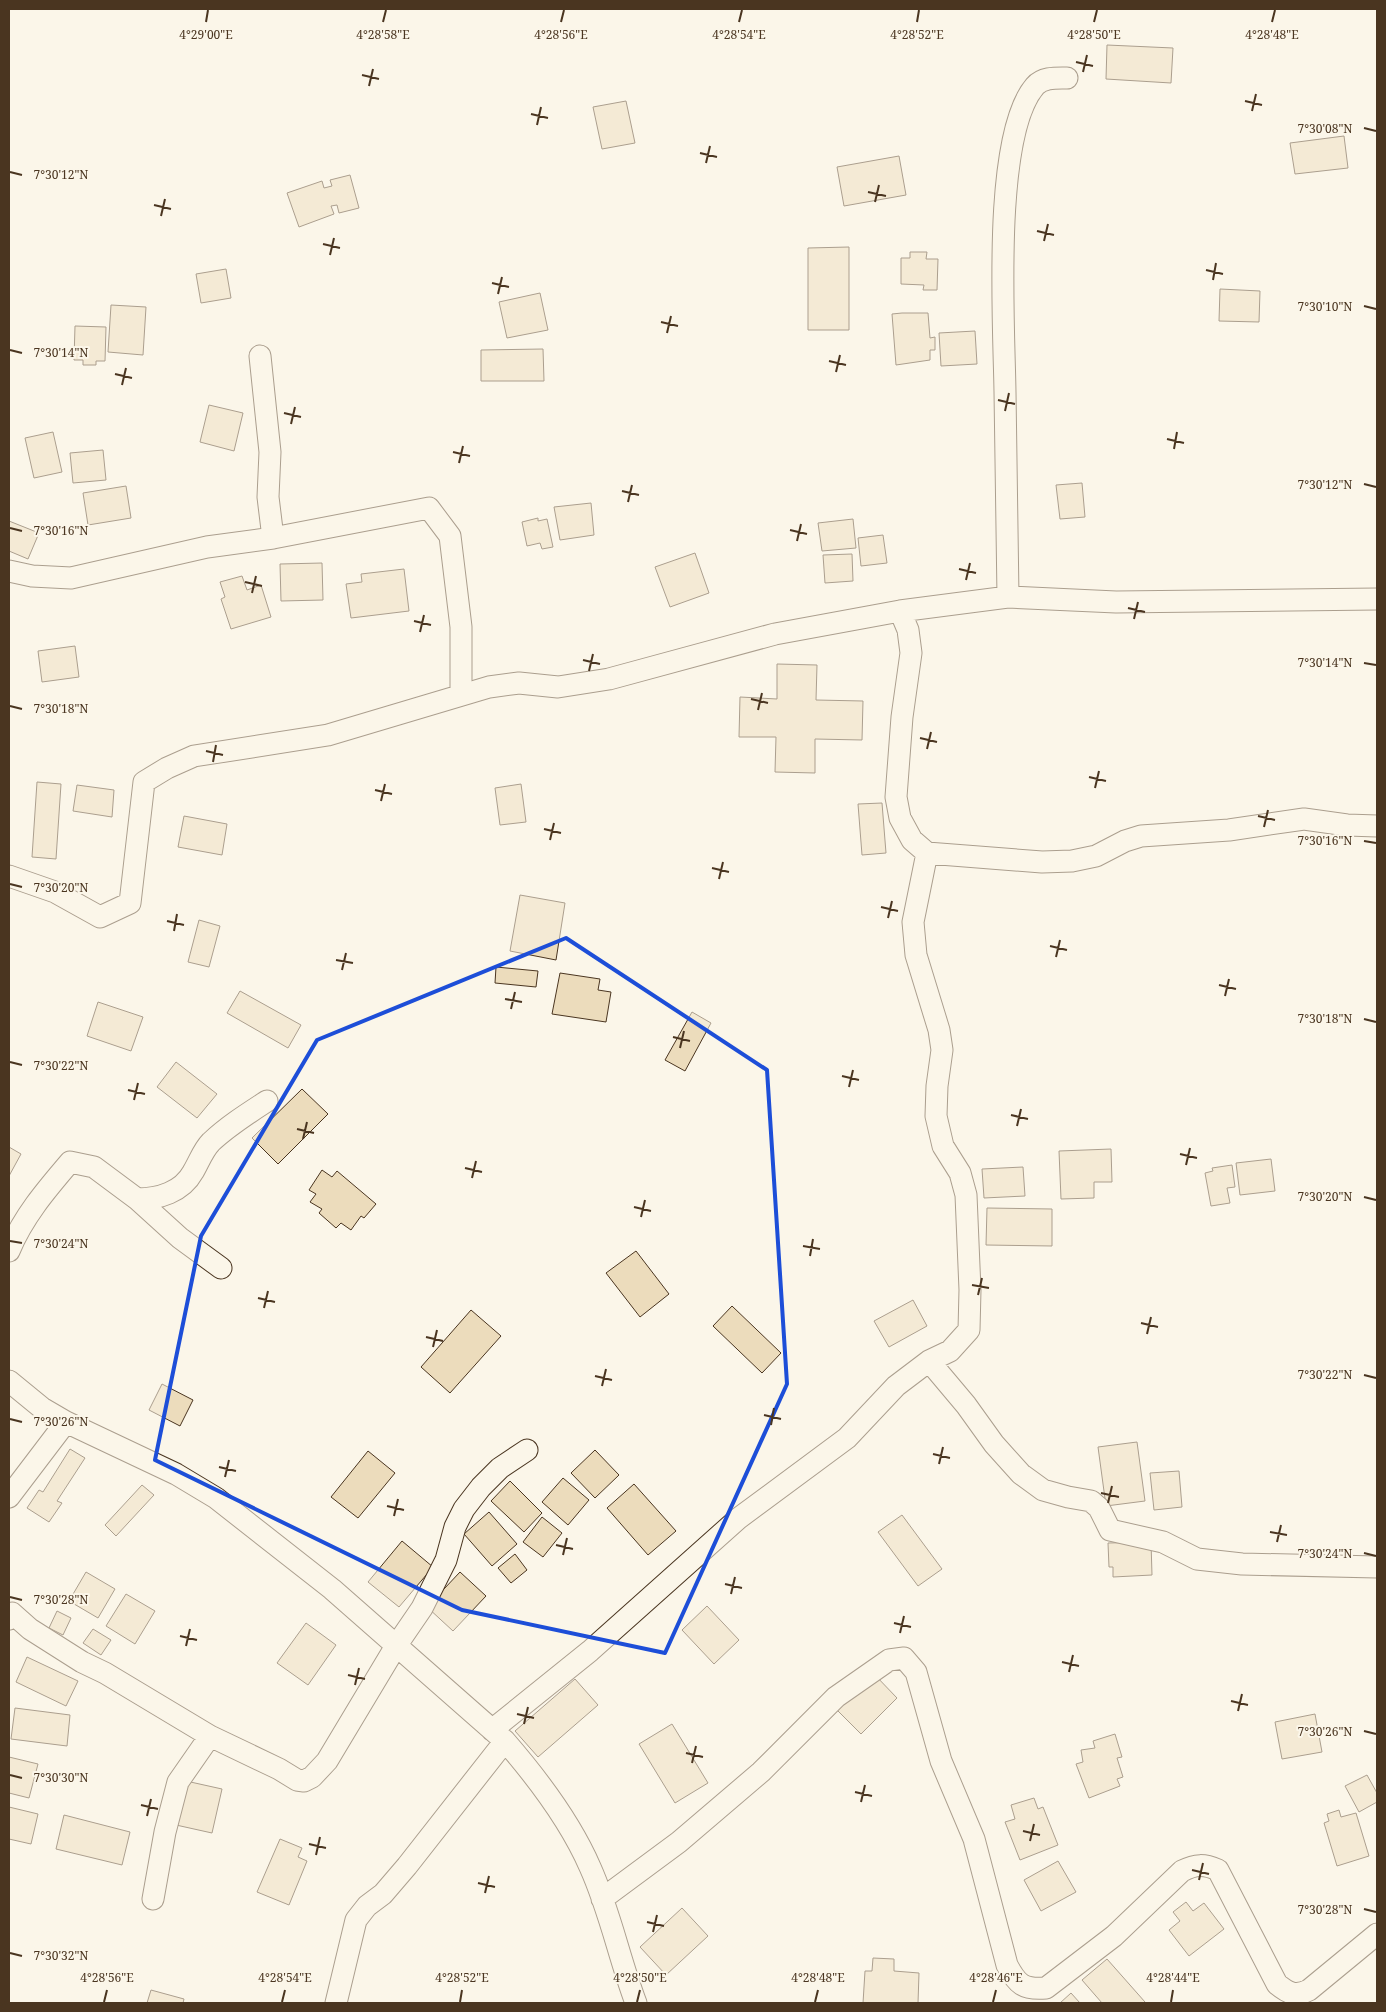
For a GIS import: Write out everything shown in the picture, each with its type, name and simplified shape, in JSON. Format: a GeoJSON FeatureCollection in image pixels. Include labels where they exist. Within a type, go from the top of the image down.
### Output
{"type":"FeatureCollection","features":[{"type":"Feature","properties":{"kind":"street"},"geometry":{"type":"LineString","coordinates":[[1008,597],[1003,283],[1008,178],[1013,139],[1030,93],[1036,84],[1045,79],[1067,78]]}},
{"type":"Feature","properties":{"kind":"street"},"geometry":{"type":"LineString","coordinates":[[260,356],[270,452],[268,498],[272,538]]}},
{"type":"Feature","properties":{"kind":"street"},"geometry":{"type":"LineString","coordinates":[[9,571],[32,576],[71,578],[207,548],[272,538],[429,508],[450,536],[460,627],[462,695]]}},
{"type":"Feature","properties":{"kind":"street"},"geometry":{"type":"LineString","coordinates":[[9,876],[55,892],[100,917],[130,903],[144,782],[166,768],[194,756],[328,735],[489,687],[519,683],[558,687],[609,679],[774,634],[900,611],[1008,597],[1116,602],[1377,599]]}},
{"type":"Feature","properties":{"kind":"street"},"geometry":{"type":"LineString","coordinates":[[900,611],[908,630],[911,653],[902,716],[896,797],[900,818],[912,840],[927,853],[1042,862],[1072,861],[1096,856],[1125,841],[1141,836],[1229,830],[1304,819],[1347,825],[1377,826]]}},
{"type":"Feature","properties":{"kind":"street"},"geometry":{"type":"LineString","coordinates":[[336,2003],[356,1920],[367,1906],[383,1894],[407,1866],[499,1736],[590,1651],[739,1518],[847,1438],[896,1386],[929,1361],[950,1351],[969,1330],[970,1290],[966,1195],[960,1173],[943,1146],[936,1116],[937,1086],[942,1050],[939,1030],[916,955],[913,922],[927,853]]}},
{"type":"Feature","properties":{"kind":"street"},"geometry":{"type":"LineString","coordinates":[[137,1199],[153,1199],[170,1194],[192,1175],[209,1144],[232,1124],[267,1101]]}},
{"type":"Feature","properties":{"kind":"street"},"geometry":{"type":"LineString","coordinates":[[9,1251],[16,1235],[37,1200],[70,1162],[94,1167],[137,1199],[180,1238],[221,1268]]}},
{"type":"Feature","properties":{"kind":"street"},"geometry":{"type":"LineString","coordinates":[[929,1361],[966,1405],[994,1444],[1021,1474],[1043,1490],[1068,1498],[1091,1501],[1099,1508],[1110,1530],[1163,1542],[1197,1559],[1242,1564],[1377,1567]]}},
{"type":"Feature","properties":{"kind":"street"},"geometry":{"type":"LineString","coordinates":[[9,1381],[42,1408],[66,1422],[176,1474],[216,1498],[332,1589],[499,1736],[525,1764],[559,1811],[590,1866],[636,2003]]}},
{"type":"Feature","properties":{"kind":"street"},"geometry":{"type":"LineString","coordinates":[[9,1497],[66,1422]]}},
{"type":"Feature","properties":{"kind":"street"},"geometry":{"type":"LineString","coordinates":[[10,1615],[82,1662],[105,1673],[210,1736],[279,1769],[297,1780],[304,1781],[312,1777],[327,1761],[396,1646],[422,1608],[446,1560],[455,1527],[464,1509],[481,1487],[500,1468],[527,1450]]}},
{"type":"Feature","properties":{"kind":"street"},"geometry":{"type":"LineString","coordinates":[[602,1899],[679,1842],[761,1772],[836,1697],[889,1660],[904,1658],[916,1672],[941,1761],[974,1839],[1007,1965],[1014,1980],[1026,1987],[1046,1988],[1114,1936],[1182,1871],[1195,1864],[1208,1865],[1218,1870],[1277,1984],[1289,1993],[1301,1994],[1309,1990],[1377,1934]]}},
{"type":"Feature","properties":{"kind":"street"},"geometry":{"type":"LineString","coordinates":[[153,1899],[164,1832],[178,1782],[210,1736]]}},
{"type":"Feature","properties":{"kind":"highlighted area"},"geometry":{"type":"Polygon","coordinates":[[[566,938],[767,1070],[787,1384],[665,1653],[462,1610],[155,1460],[201,1236],[317,1040],[566,938]]]}},
{"type":"Feature","properties":{"kind":"building"},"geometry":{"type":"Polygon","coordinates":[[[1107,45],[1173,48],[1171,83],[1106,79],[1107,45]]]}},
{"type":"Feature","properties":{"kind":"building"},"geometry":{"type":"Polygon","coordinates":[[[626,101],[635,143],[602,149],[593,107],[626,101]]]}},
{"type":"Feature","properties":{"kind":"building"},"geometry":{"type":"Polygon","coordinates":[[[1344,136],[1348,168],[1295,174],[1290,143],[1344,136]]]}},
{"type":"Feature","properties":{"kind":"building"},"geometry":{"type":"Polygon","coordinates":[[[899,156],[906,195],[844,206],[837,167],[899,156]]]}},
{"type":"Feature","properties":{"kind":"building"},"geometry":{"type":"Polygon","coordinates":[[[350,175],[359,208],[339,213],[337,205],[331,206],[334,214],[299,227],[287,193],[322,181],[324,188],[332,186],[330,180],[350,175]]]}},
{"type":"Feature","properties":{"kind":"building"},"geometry":{"type":"Polygon","coordinates":[[[849,247],[849,330],[808,330],[808,248],[849,247]]]}},
{"type":"Feature","properties":{"kind":"building"},"geometry":{"type":"Polygon","coordinates":[[[910,252],[927,252],[926,259],[938,259],[937,290],[923,290],[924,285],[901,284],[901,258],[910,258],[910,252]]]}},
{"type":"Feature","properties":{"kind":"building"},"geometry":{"type":"Polygon","coordinates":[[[226,269],[231,298],[201,303],[196,274],[226,269]]]}},
{"type":"Feature","properties":{"kind":"building"},"geometry":{"type":"Polygon","coordinates":[[[1220,289],[1260,291],[1259,322],[1219,321],[1220,289]]]}},
{"type":"Feature","properties":{"kind":"building"},"geometry":{"type":"Polygon","coordinates":[[[540,293],[548,330],[507,338],[499,302],[540,293]]]}},
{"type":"Feature","properties":{"kind":"building"},"geometry":{"type":"Polygon","coordinates":[[[111,305],[146,307],[143,355],[108,352],[111,305]]]}},
{"type":"Feature","properties":{"kind":"building"},"geometry":{"type":"Polygon","coordinates":[[[928,313],[930,338],[935,337],[935,350],[930,350],[930,360],[896,365],[892,314],[928,313]]]}},
{"type":"Feature","properties":{"kind":"building"},"geometry":{"type":"Polygon","coordinates":[[[75,326],[106,327],[105,361],[96,361],[96,365],[83,365],[83,360],[74,360],[75,326]]]}},
{"type":"Feature","properties":{"kind":"building"},"geometry":{"type":"Polygon","coordinates":[[[975,331],[977,364],[941,366],[939,333],[975,331]]]}},
{"type":"Feature","properties":{"kind":"building"},"geometry":{"type":"Polygon","coordinates":[[[543,349],[544,381],[481,381],[481,350],[543,349]]]}},
{"type":"Feature","properties":{"kind":"building"},"geometry":{"type":"Polygon","coordinates":[[[209,405],[243,413],[234,451],[200,442],[209,405]]]}},
{"type":"Feature","properties":{"kind":"building"},"geometry":{"type":"Polygon","coordinates":[[[53,432],[62,472],[34,478],[25,438],[53,432]]]}},
{"type":"Feature","properties":{"kind":"building"},"geometry":{"type":"Polygon","coordinates":[[[103,450],[106,480],[73,483],[70,453],[103,450]]]}},
{"type":"Feature","properties":{"kind":"building"},"geometry":{"type":"Polygon","coordinates":[[[1082,483],[1085,517],[1060,519],[1056,485],[1082,483]]]}},
{"type":"Feature","properties":{"kind":"building"},"geometry":{"type":"Polygon","coordinates":[[[126,486],[131,518],[88,525],[83,493],[126,486]]]}},
{"type":"Feature","properties":{"kind":"building"},"geometry":{"type":"Polygon","coordinates":[[[591,503],[594,535],[560,540],[554,507],[591,503]]]}},
{"type":"Feature","properties":{"kind":"building"},"geometry":{"type":"Polygon","coordinates":[[[538,518],[538,521],[547,519],[553,547],[542,549],[540,543],[527,546],[522,522],[538,518]]]}},
{"type":"Feature","properties":{"kind":"building"},"geometry":{"type":"Polygon","coordinates":[[[853,519],[856,548],[822,551],[818,523],[853,519]]]}},
{"type":"Feature","properties":{"kind":"building"},"geometry":{"type":"Polygon","coordinates":[[[9,521],[39,533],[28,559],[9,551],[9,521]]]}},
{"type":"Feature","properties":{"kind":"building"},"geometry":{"type":"Polygon","coordinates":[[[883,535],[887,563],[861,566],[858,538],[883,535]]]}},
{"type":"Feature","properties":{"kind":"building"},"geometry":{"type":"Polygon","coordinates":[[[695,553],[709,593],[670,607],[655,567],[695,553]]]}},
{"type":"Feature","properties":{"kind":"building"},"geometry":{"type":"Polygon","coordinates":[[[852,554],[853,581],[825,583],[823,555],[852,554]]]}},
{"type":"Feature","properties":{"kind":"building"},"geometry":{"type":"Polygon","coordinates":[[[322,563],[323,600],[281,601],[280,564],[322,563]]]}},
{"type":"Feature","properties":{"kind":"building"},"geometry":{"type":"Polygon","coordinates":[[[404,569],[409,611],[351,618],[346,584],[362,582],[361,574],[404,569]]]}},
{"type":"Feature","properties":{"kind":"building"},"geometry":{"type":"Polygon","coordinates":[[[242,576],[247,590],[261,585],[271,617],[231,629],[221,599],[225,597],[220,582],[242,576]]]}},
{"type":"Feature","properties":{"kind":"building"},"geometry":{"type":"Polygon","coordinates":[[[75,646],[79,677],[42,682],[38,651],[75,646]]]}},
{"type":"Feature","properties":{"kind":"building"},"geometry":{"type":"Polygon","coordinates":[[[777,664],[817,665],[816,700],[863,701],[862,740],[815,739],[815,773],[775,772],[776,737],[739,737],[740,697],[777,699],[777,664]]]}},
{"type":"Feature","properties":{"kind":"building"},"geometry":{"type":"Polygon","coordinates":[[[37,782],[61,784],[56,859],[32,857],[37,782]]]}},
{"type":"Feature","properties":{"kind":"building"},"geometry":{"type":"Polygon","coordinates":[[[521,784],[526,822],[500,825],[495,788],[521,784]]]}},
{"type":"Feature","properties":{"kind":"building"},"geometry":{"type":"Polygon","coordinates":[[[77,785],[114,790],[112,817],[73,811],[77,785]]]}},
{"type":"Feature","properties":{"kind":"building"},"geometry":{"type":"Polygon","coordinates":[[[882,803],[886,853],[862,855],[858,804],[882,803]]]}},
{"type":"Feature","properties":{"kind":"building"},"geometry":{"type":"Polygon","coordinates":[[[184,816],[227,824],[222,855],[178,847],[184,816]]]}},
{"type":"Feature","properties":{"kind":"building"},"geometry":{"type":"Polygon","coordinates":[[[520,895],[565,903],[556,960],[510,951],[520,895]]]}},
{"type":"Feature","properties":{"kind":"building"},"geometry":{"type":"Polygon","coordinates":[[[199,920],[220,926],[209,967],[188,962],[199,920]]]}},
{"type":"Feature","properties":{"kind":"building"},"geometry":{"type":"Polygon","coordinates":[[[496,967],[538,971],[536,987],[495,983],[496,967]]]}},
{"type":"Feature","properties":{"kind":"building"},"geometry":{"type":"Polygon","coordinates":[[[560,973],[600,979],[598,990],[611,992],[606,1022],[552,1014],[560,973]]]}},
{"type":"Feature","properties":{"kind":"building"},"geometry":{"type":"Polygon","coordinates":[[[240,991],[301,1025],[288,1048],[227,1013],[240,991]]]}},
{"type":"Feature","properties":{"kind":"building"},"geometry":{"type":"Polygon","coordinates":[[[98,1002],[143,1017],[131,1051],[87,1036],[98,1002]]]}},
{"type":"Feature","properties":{"kind":"building"},"geometry":{"type":"Polygon","coordinates":[[[692,1012],[711,1023],[685,1071],[665,1060],[692,1012]]]}},
{"type":"Feature","properties":{"kind":"building"},"geometry":{"type":"Polygon","coordinates":[[[176,1062],[217,1094],[197,1118],[157,1087],[176,1062]]]}},
{"type":"Feature","properties":{"kind":"building"},"geometry":{"type":"Polygon","coordinates":[[[302,1089],[328,1114],[278,1164],[252,1138],[302,1089]]]}},
{"type":"Feature","properties":{"kind":"building"},"geometry":{"type":"Polygon","coordinates":[[[9,1147],[21,1154],[9,1176],[9,1147]]]}},
{"type":"Feature","properties":{"kind":"building"},"geometry":{"type":"Polygon","coordinates":[[[1111,1149],[1112,1182],[1094,1182],[1094,1198],[1061,1199],[1059,1151],[1111,1149]]]}},
{"type":"Feature","properties":{"kind":"building"},"geometry":{"type":"Polygon","coordinates":[[[1271,1159],[1275,1191],[1240,1195],[1236,1163],[1271,1159]]]}},
{"type":"Feature","properties":{"kind":"building"},"geometry":{"type":"Polygon","coordinates":[[[1232,1165],[1235,1187],[1227,1188],[1230,1203],[1211,1206],[1205,1173],[1213,1171],[1212,1168],[1232,1165]]]}},
{"type":"Feature","properties":{"kind":"building"},"geometry":{"type":"Polygon","coordinates":[[[1023,1167],[1025,1196],[984,1198],[982,1169],[1023,1167]]]}},
{"type":"Feature","properties":{"kind":"building"},"geometry":{"type":"Polygon","coordinates":[[[322,1170],[332,1177],[337,1171],[376,1204],[364,1218],[361,1216],[351,1230],[341,1223],[336,1228],[319,1213],[322,1209],[310,1202],[316,1194],[309,1190],[322,1170]]]}},
{"type":"Feature","properties":{"kind":"building"},"geometry":{"type":"Polygon","coordinates":[[[987,1208],[1052,1209],[1052,1246],[986,1245],[987,1208]]]}},
{"type":"Feature","properties":{"kind":"building"},"geometry":{"type":"Polygon","coordinates":[[[636,1251],[669,1294],[640,1317],[606,1273],[636,1251]]]}},
{"type":"Feature","properties":{"kind":"building"},"geometry":{"type":"Polygon","coordinates":[[[913,1300],[927,1326],[889,1347],[874,1321],[913,1300]]]}},
{"type":"Feature","properties":{"kind":"building"},"geometry":{"type":"Polygon","coordinates":[[[732,1306],[781,1353],[762,1373],[713,1326],[732,1306]]]}},
{"type":"Feature","properties":{"kind":"building"},"geometry":{"type":"Polygon","coordinates":[[[471,1310],[501,1336],[450,1393],[421,1367],[471,1310]]]}},
{"type":"Feature","properties":{"kind":"building"},"geometry":{"type":"Polygon","coordinates":[[[162,1384],[193,1400],[180,1426],[149,1410],[162,1384]]]}},
{"type":"Feature","properties":{"kind":"building"},"geometry":{"type":"Polygon","coordinates":[[[1137,1442],[1145,1501],[1106,1506],[1098,1447],[1137,1442]]]}},
{"type":"Feature","properties":{"kind":"building"},"geometry":{"type":"Polygon","coordinates":[[[70,1449],[85,1458],[57,1501],[62,1503],[49,1522],[27,1508],[39,1490],[43,1492],[70,1449]]]}},
{"type":"Feature","properties":{"kind":"building"},"geometry":{"type":"Polygon","coordinates":[[[595,1450],[619,1475],[595,1498],[571,1473],[595,1450]]]}},
{"type":"Feature","properties":{"kind":"building"},"geometry":{"type":"Polygon","coordinates":[[[368,1451],[395,1473],[358,1518],[331,1497],[368,1451]]]}},
{"type":"Feature","properties":{"kind":"building"},"geometry":{"type":"Polygon","coordinates":[[[1179,1471],[1182,1507],[1154,1510],[1150,1473],[1179,1471]]]}},
{"type":"Feature","properties":{"kind":"building"},"geometry":{"type":"Polygon","coordinates":[[[563,1478],[589,1500],[568,1525],[542,1502],[563,1478]]]}},
{"type":"Feature","properties":{"kind":"building"},"geometry":{"type":"Polygon","coordinates":[[[510,1481],[542,1513],[524,1532],[491,1501],[510,1481]]]}},
{"type":"Feature","properties":{"kind":"building"},"geometry":{"type":"Polygon","coordinates":[[[634,1484],[676,1531],[648,1555],[607,1508],[634,1484]]]}},
{"type":"Feature","properties":{"kind":"building"},"geometry":{"type":"Polygon","coordinates":[[[142,1485],[154,1495],[116,1536],[105,1525],[142,1485]]]}},
{"type":"Feature","properties":{"kind":"building"},"geometry":{"type":"Polygon","coordinates":[[[489,1512],[517,1544],[492,1566],[464,1534],[489,1512]]]}},
{"type":"Feature","properties":{"kind":"building"},"geometry":{"type":"Polygon","coordinates":[[[902,1515],[942,1569],[918,1586],[878,1532],[902,1515]]]}},
{"type":"Feature","properties":{"kind":"building"},"geometry":{"type":"Polygon","coordinates":[[[542,1517],[562,1533],[543,1557],[523,1542],[542,1517]]]}},
{"type":"Feature","properties":{"kind":"building"},"geometry":{"type":"Polygon","coordinates":[[[402,1541],[433,1567],[399,1607],[368,1582],[402,1541]]]}},
{"type":"Feature","properties":{"kind":"building"},"geometry":{"type":"Polygon","coordinates":[[[1151,1542],[1152,1575],[1113,1577],[1113,1567],[1109,1567],[1108,1543],[1151,1542]]]}},
{"type":"Feature","properties":{"kind":"building"},"geometry":{"type":"Polygon","coordinates":[[[515,1554],[527,1570],[511,1583],[498,1568],[515,1554]]]}},
{"type":"Feature","properties":{"kind":"building"},"geometry":{"type":"Polygon","coordinates":[[[86,1572],[115,1589],[98,1618],[69,1601],[86,1572]]]}},
{"type":"Feature","properties":{"kind":"building"},"geometry":{"type":"Polygon","coordinates":[[[460,1572],[486,1596],[453,1631],[427,1607],[460,1572]]]}},
{"type":"Feature","properties":{"kind":"building"},"geometry":{"type":"Polygon","coordinates":[[[126,1594],[155,1611],[135,1644],[106,1626],[126,1594]]]}},
{"type":"Feature","properties":{"kind":"building"},"geometry":{"type":"Polygon","coordinates":[[[707,1606],[739,1640],[714,1664],[682,1630],[707,1606]]]}},
{"type":"Feature","properties":{"kind":"building"},"geometry":{"type":"Polygon","coordinates":[[[57,1611],[71,1618],[63,1635],[49,1628],[57,1611]]]}},
{"type":"Feature","properties":{"kind":"building"},"geometry":{"type":"Polygon","coordinates":[[[306,1623],[336,1645],[308,1685],[277,1663],[306,1623]]]}},
{"type":"Feature","properties":{"kind":"building"},"geometry":{"type":"Polygon","coordinates":[[[93,1629],[111,1640],[101,1655],[83,1643],[93,1629]]]}},
{"type":"Feature","properties":{"kind":"building"},"geometry":{"type":"Polygon","coordinates":[[[27,1657],[78,1681],[66,1706],[16,1682],[27,1657]]]}},
{"type":"Feature","properties":{"kind":"building"},"geometry":{"type":"Polygon","coordinates":[[[874,1674],[897,1698],[861,1734],[837,1710],[874,1674]]]}},
{"type":"Feature","properties":{"kind":"building"},"geometry":{"type":"Polygon","coordinates":[[[575,1679],[598,1705],[538,1757],[515,1731],[575,1679]]]}},
{"type":"Feature","properties":{"kind":"building"},"geometry":{"type":"Polygon","coordinates":[[[15,1708],[70,1715],[67,1746],[11,1739],[15,1708]]]}},
{"type":"Feature","properties":{"kind":"building"},"geometry":{"type":"Polygon","coordinates":[[[1315,1714],[1322,1752],[1282,1759],[1275,1722],[1315,1714]]]}},
{"type":"Feature","properties":{"kind":"building"},"geometry":{"type":"Polygon","coordinates":[[[672,1724],[708,1783],[675,1803],[639,1744],[672,1724]]]}},
{"type":"Feature","properties":{"kind":"building"},"geometry":{"type":"Polygon","coordinates":[[[1115,1734],[1122,1757],[1117,1758],[1123,1777],[1117,1779],[1120,1786],[1089,1798],[1076,1764],[1083,1762],[1081,1750],[1095,1748],[1093,1741],[1115,1734]]]}},
{"type":"Feature","properties":{"kind":"building"},"geometry":{"type":"Polygon","coordinates":[[[9,1757],[38,1764],[29,1798],[9,1793],[9,1757]]]}},
{"type":"Feature","properties":{"kind":"building"},"geometry":{"type":"Polygon","coordinates":[[[1367,1775],[1377,1793],[1377,1802],[1359,1812],[1345,1786],[1367,1775]]]}},
{"type":"Feature","properties":{"kind":"building"},"geometry":{"type":"Polygon","coordinates":[[[186,1781],[222,1789],[212,1833],[176,1825],[186,1781]]]}},
{"type":"Feature","properties":{"kind":"building"},"geometry":{"type":"Polygon","coordinates":[[[1034,1798],[1038,1809],[1043,1807],[1058,1845],[1020,1860],[1005,1822],[1015,1819],[1011,1805],[1034,1798]]]}},
{"type":"Feature","properties":{"kind":"building"},"geometry":{"type":"Polygon","coordinates":[[[9,1807],[38,1814],[31,1844],[9,1839],[9,1807]]]}},
{"type":"Feature","properties":{"kind":"building"},"geometry":{"type":"Polygon","coordinates":[[[1339,1810],[1341,1817],[1356,1813],[1369,1856],[1337,1866],[1324,1823],[1329,1821],[1327,1814],[1339,1810]]]}},
{"type":"Feature","properties":{"kind":"building"},"geometry":{"type":"Polygon","coordinates":[[[64,1815],[130,1832],[122,1865],[56,1849],[64,1815]]]}},
{"type":"Feature","properties":{"kind":"building"},"geometry":{"type":"Polygon","coordinates":[[[280,1839],[302,1848],[298,1857],[307,1861],[289,1905],[257,1892],[280,1839]]]}},
{"type":"Feature","properties":{"kind":"building"},"geometry":{"type":"Polygon","coordinates":[[[1058,1861],[1076,1892],[1041,1911],[1024,1880],[1058,1861]]]}},
{"type":"Feature","properties":{"kind":"building"},"geometry":{"type":"Polygon","coordinates":[[[1186,1902],[1193,1911],[1204,1903],[1224,1929],[1189,1956],[1169,1930],[1180,1921],[1173,1912],[1186,1902]]]}},
{"type":"Feature","properties":{"kind":"building"},"geometry":{"type":"Polygon","coordinates":[[[682,1908],[708,1936],[666,1975],[640,1947],[682,1908]]]}},
{"type":"Feature","properties":{"kind":"building"},"geometry":{"type":"Polygon","coordinates":[[[873,1958],[894,1959],[894,1971],[919,1973],[918,2003],[863,2003],[865,1971],[872,1971],[873,1958]]]}},
{"type":"Feature","properties":{"kind":"building"},"geometry":{"type":"Polygon","coordinates":[[[1107,1959],[1145,2002],[1102,2003],[1082,1980],[1107,1959]]]}},
{"type":"Feature","properties":{"kind":"building"},"geometry":{"type":"Polygon","coordinates":[[[151,1990],[184,1999],[183,2003],[147,2003],[151,1990]]]}},
{"type":"Feature","properties":{"kind":"building"},"geometry":{"type":"Polygon","coordinates":[[[1071,1993],[1080,2003],[1060,2003],[1071,1993]]]}}]}
